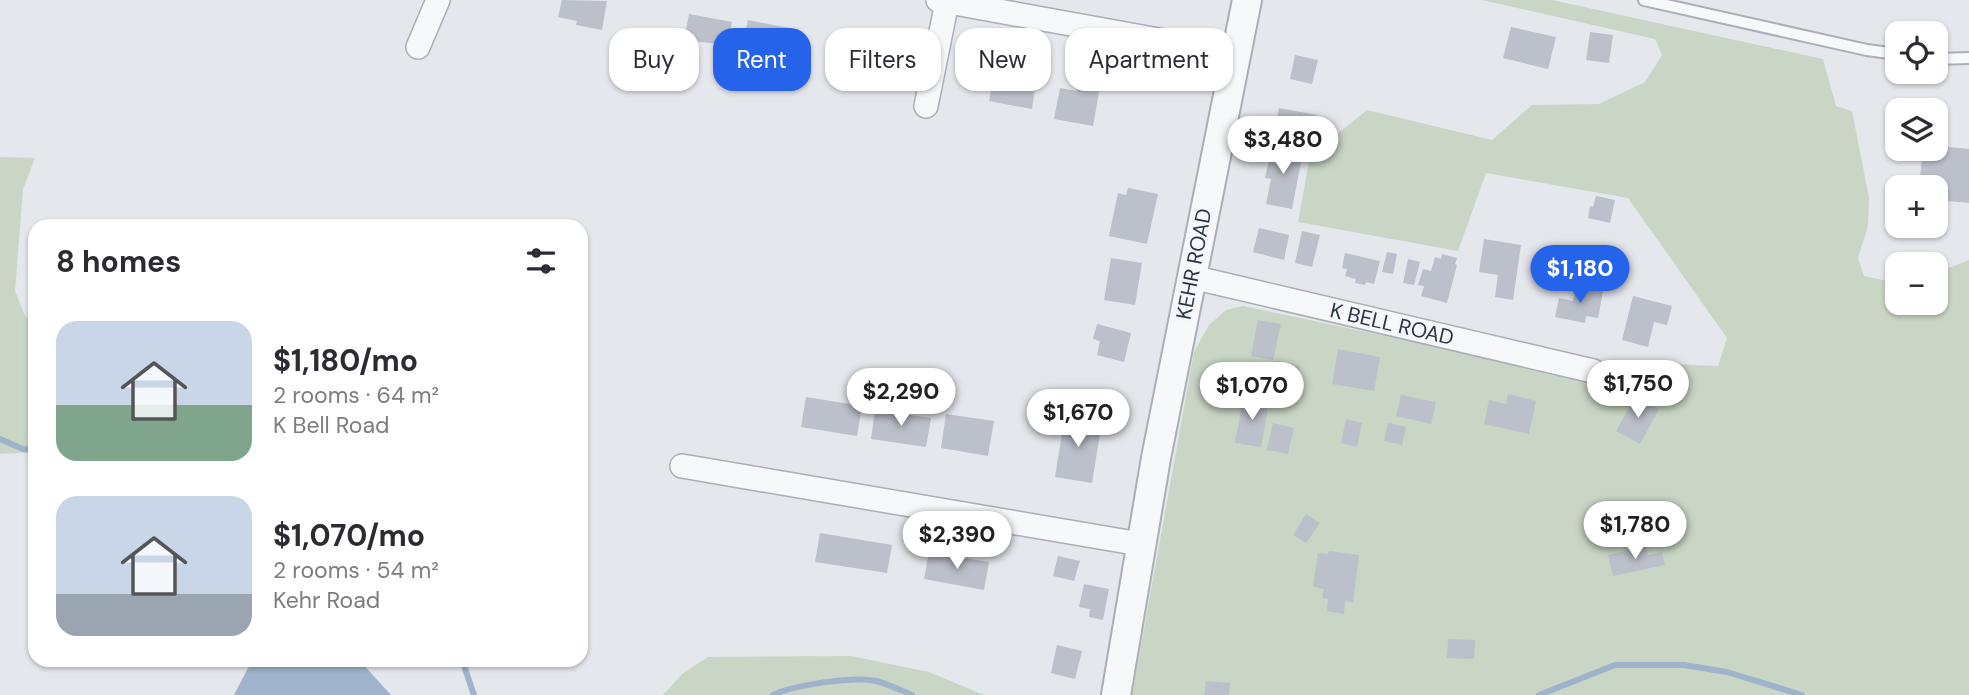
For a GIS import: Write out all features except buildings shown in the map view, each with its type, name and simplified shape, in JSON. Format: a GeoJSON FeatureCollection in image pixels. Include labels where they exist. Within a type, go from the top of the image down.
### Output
{"type":"FeatureCollection","features":[{"type":"Feature","properties":{"kind":"street"},"geometry":{"type":"LineString","coordinates":[[418,47],[438,0]]}},
{"type":"Feature","properties":{"kind":"street","name":"KEHR ROAD"},"geometry":{"type":"LineString","coordinates":[[1116,695],[1140,544],[1247,0]]}},
{"type":"Feature","properties":{"kind":"street"},"geometry":{"type":"LineString","coordinates":[[926,106],[942,1],[1236,54]]}},
{"type":"Feature","properties":{"kind":"street","name":"K BELL ROAD"},"geometry":{"type":"LineString","coordinates":[[1192,277],[1593,371]]}},
{"type":"Feature","properties":{"kind":"street"},"geometry":{"type":"LineString","coordinates":[[682,466],[1140,544]]}},
{"type":"Feature","properties":{"kind":"lane"},"geometry":{"type":"LineString","coordinates":[[1644,0],[1885,52]]}},
{"type":"Feature","properties":{"kind":"lane"},"geometry":{"type":"LineString","coordinates":[[1948,59],[1969,58]]}},
{"type":"Feature","properties":{"kind":"green space"},"geometry":{"type":"Polygon","coordinates":[[[1482,0],[1552,0],[1823,59],[1836,106],[1852,111],[1869,198],[1868,226],[1858,258],[1864,276],[1885,281],[1885,315],[1948,315],[1948,268],[1969,260],[1969,695],[1132,695],[1194,352],[1209,325],[1226,310],[1243,306],[1653,392],[1672,364],[1718,366],[1727,338],[1628,198],[1486,173],[1458,251],[1298,222],[1310,156],[1367,110],[1492,140],[1532,105],[1599,104],[1645,82],[1662,55],[1655,39],[1482,0]]]}},
{"type":"Feature","properties":{"kind":"green space"},"geometry":{"type":"Polygon","coordinates":[[[0,157],[35,158],[23,189],[15,291],[28,319],[28,452],[0,454],[0,157]]]}},
{"type":"Feature","properties":{"kind":"green space"},"geometry":{"type":"Polygon","coordinates":[[[851,656],[929,672],[984,695],[663,695],[682,674],[708,657],[851,656]]]}},
{"type":"Feature","properties":{"kind":"water"},"geometry":{"type":"Polygon","coordinates":[[[365,667],[391,695],[234,695],[248,668],[365,667]]]}},
{"type":"Feature","properties":{"kind":"waterway"},"geometry":{"type":"LineString","coordinates":[[0,439],[28,449]]}},
{"type":"Feature","properties":{"kind":"waterway"},"geometry":{"type":"LineString","coordinates":[[1539,695],[1615,665],[1684,665],[1727,672],[1802,695]]}},
{"type":"Feature","properties":{"kind":"waterway"},"geometry":{"type":"LineString","coordinates":[[464,667],[474,695]]}},
{"type":"Feature","properties":{"kind":"waterway"},"geometry":{"type":"LineString","coordinates":[[773,695],[809,685],[853,680],[876,681],[912,695]]}}]}
